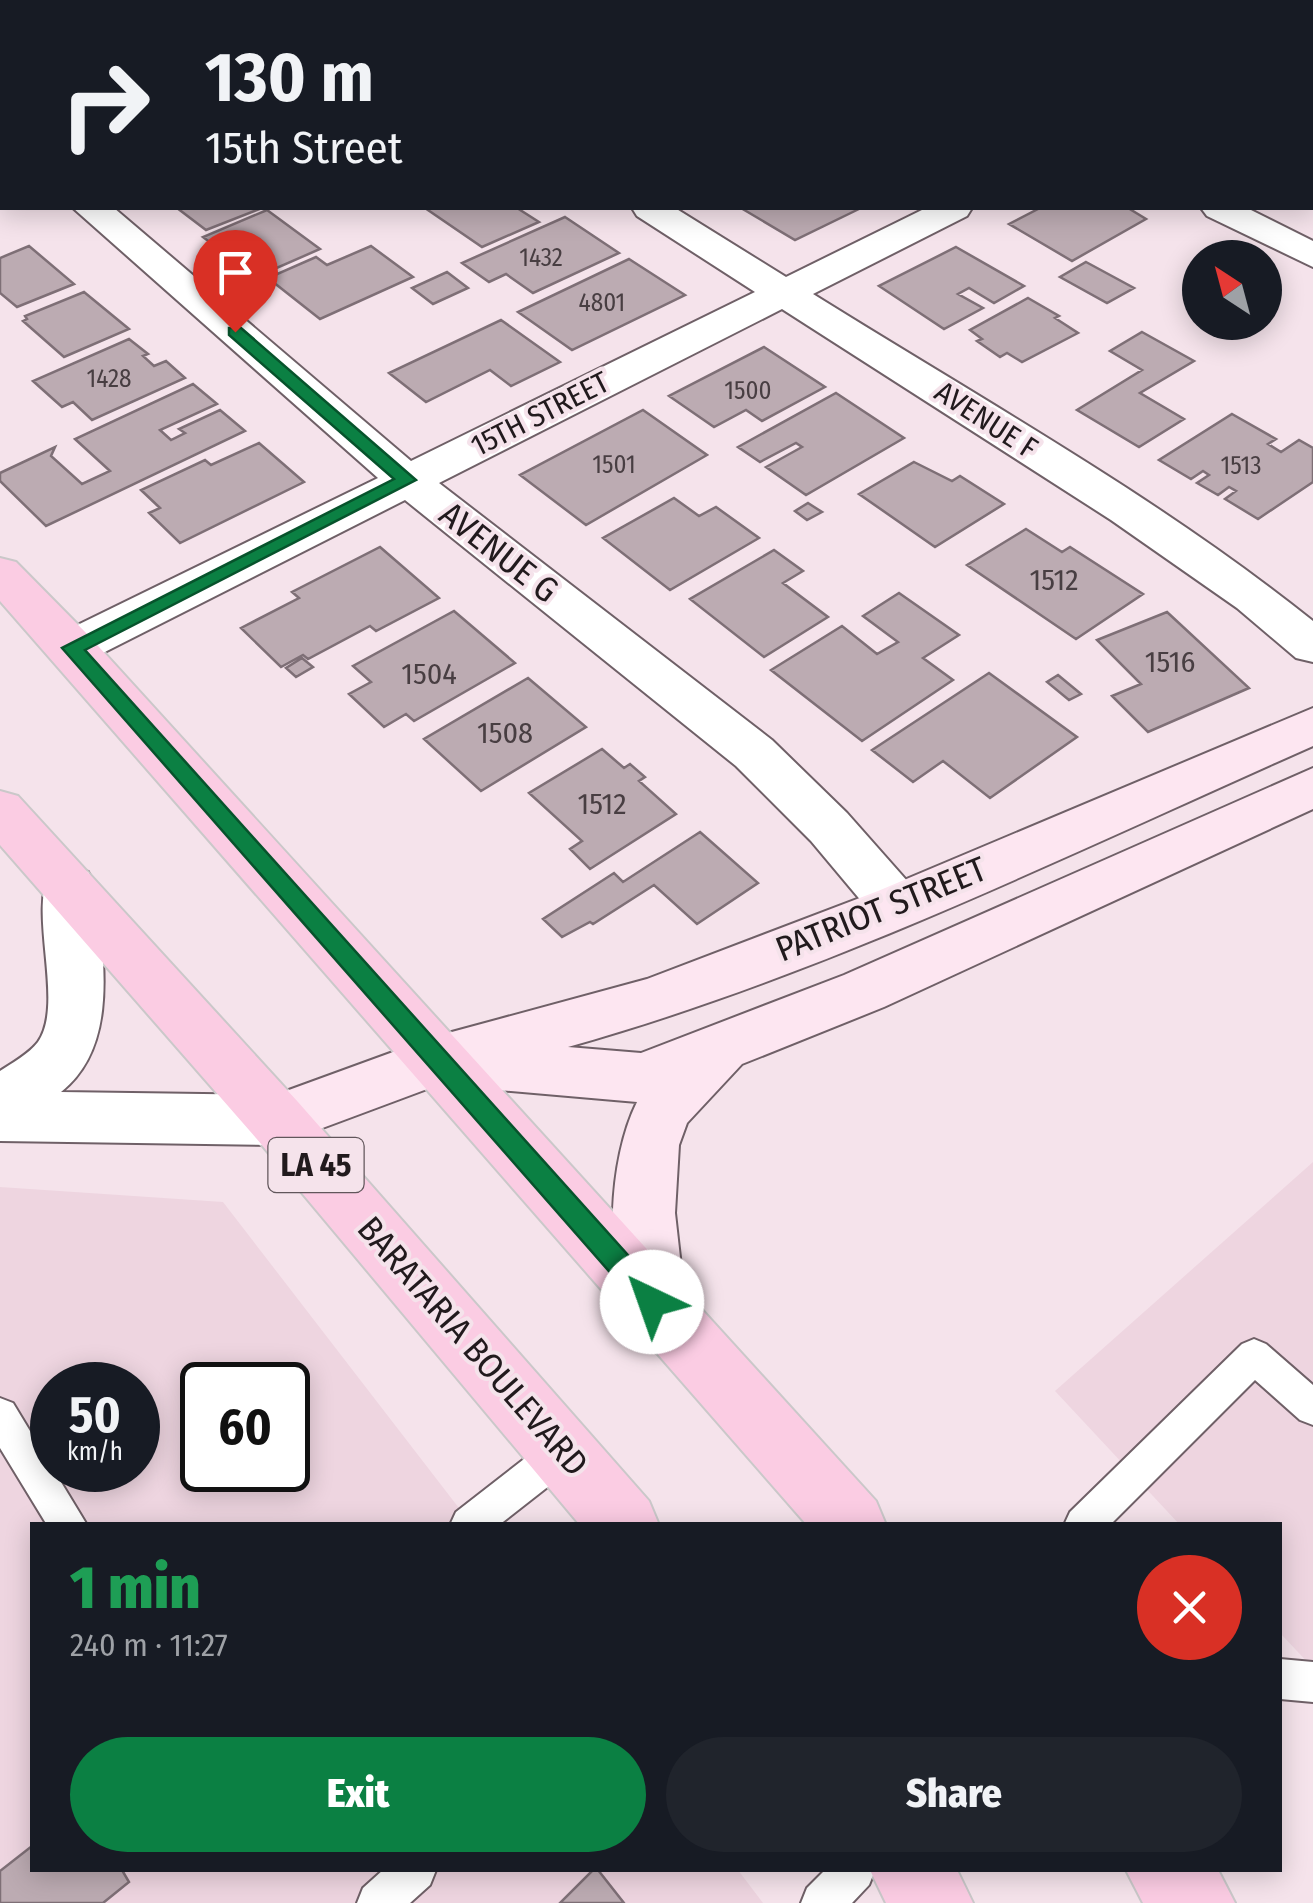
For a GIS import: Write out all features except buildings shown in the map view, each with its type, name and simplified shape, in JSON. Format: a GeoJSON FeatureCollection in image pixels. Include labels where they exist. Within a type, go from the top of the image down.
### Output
{"type":"FeatureCollection","features":[{"type":"Feature","properties":{"kind":"main road"},"geometry":{"type":"LineString","coordinates":[[0,572],[72,648],[849,1522]]}},
{"type":"Feature","properties":{"kind":"main road","name":"PATRIOT STREET"},"geometry":{"type":"LineString","coordinates":[[278,1120],[437,1060],[656,1000],[897,906],[1313,726]]}},
{"type":"Feature","properties":{"kind":"main road","name":"PATRIOT STREET"},"geometry":{"type":"LineString","coordinates":[[437,1060],[643,1078],[864,992],[1313,787]]}},
{"type":"Feature","properties":{"kind":"main road","name":"BARATARIA BOULEVARD"},"geometry":{"type":"LineString","coordinates":[[0,810],[278,1120],[623,1522]]}},
{"type":"Feature","properties":{"kind":"main road"},"geometry":{"type":"LineString","coordinates":[[652,1302],[642,1204],[655,1124],[682,1086],[732,1043]]}},
{"type":"Feature","properties":{"kind":"main road"},"geometry":{"type":"LineString","coordinates":[[911,1872],[934,1903]]}},
{"type":"Feature","properties":{"kind":"main road"},"geometry":{"type":"LineString","coordinates":[[1168,1872],[1196,1903]]}},
{"type":"Feature","properties":{"kind":"street","name":"AVENUE G"},"geometry":{"type":"LineString","coordinates":[[94,210],[407,480],[754,753],[829,827],[897,906]]}},
{"type":"Feature","properties":{"kind":"street","name":"AVENUE F"},"geometry":{"type":"LineString","coordinates":[[653,210],[1128,510],[1252,597],[1313,646]]}},
{"type":"Feature","properties":{"kind":"street","name":"15TH STREET"},"geometry":{"type":"LineString","coordinates":[[72,648],[950,210]]}},
{"type":"Feature","properties":{"kind":"street"},"geometry":{"type":"LineString","coordinates":[[1224,210],[1313,256]]}},
{"type":"Feature","properties":{"kind":"street"},"geometry":{"type":"LineString","coordinates":[[0,1101],[63,1054],[76,999],[70,888]]}},
{"type":"Feature","properties":{"kind":"street"},"geometry":{"type":"LineString","coordinates":[[0,1116],[278,1120]]}},
{"type":"Feature","properties":{"kind":"lane"},"geometry":{"type":"LineString","coordinates":[[1086,1522],[1254,1356],[1313,1408]]}},
{"type":"Feature","properties":{"kind":"lane"},"geometry":{"type":"LineString","coordinates":[[0,1415],[66,1522]]}},
{"type":"Feature","properties":{"kind":"lane"},"geometry":{"type":"LineString","coordinates":[[472,1522],[564,1451]]}},
{"type":"Feature","properties":{"kind":"lane"},"geometry":{"type":"LineString","coordinates":[[1282,1679],[1313,1682]]}},
{"type":"Feature","properties":{"kind":"lane"},"geometry":{"type":"LineString","coordinates":[[378,1903],[414,1872]]}},
{"type":"Feature","properties":{"kind":"lane"},"geometry":{"type":"LineString","coordinates":[[822,1903],[852,1872]]}},
{"type":"Feature","properties":{"kind":"shaded area"},"geometry":{"type":"Polygon","coordinates":[[[1313,1162],[1313,1668],[1282,1635],[1282,1522],[1177,1522],[1055,1391],[1313,1162]]]}},
{"type":"Feature","properties":{"kind":"shaded area"},"geometry":{"type":"Polygon","coordinates":[[[0,1187],[223,1202],[470,1522],[30,1522],[30,1872],[740,1872],[763,1903],[0,1903],[0,1187]]]}},
{"type":"Feature","properties":{"kind":"route"},"geometry":{"type":"LineString","coordinates":[[235,332],[407,480],[72,648],[652,1302]]}}]}
